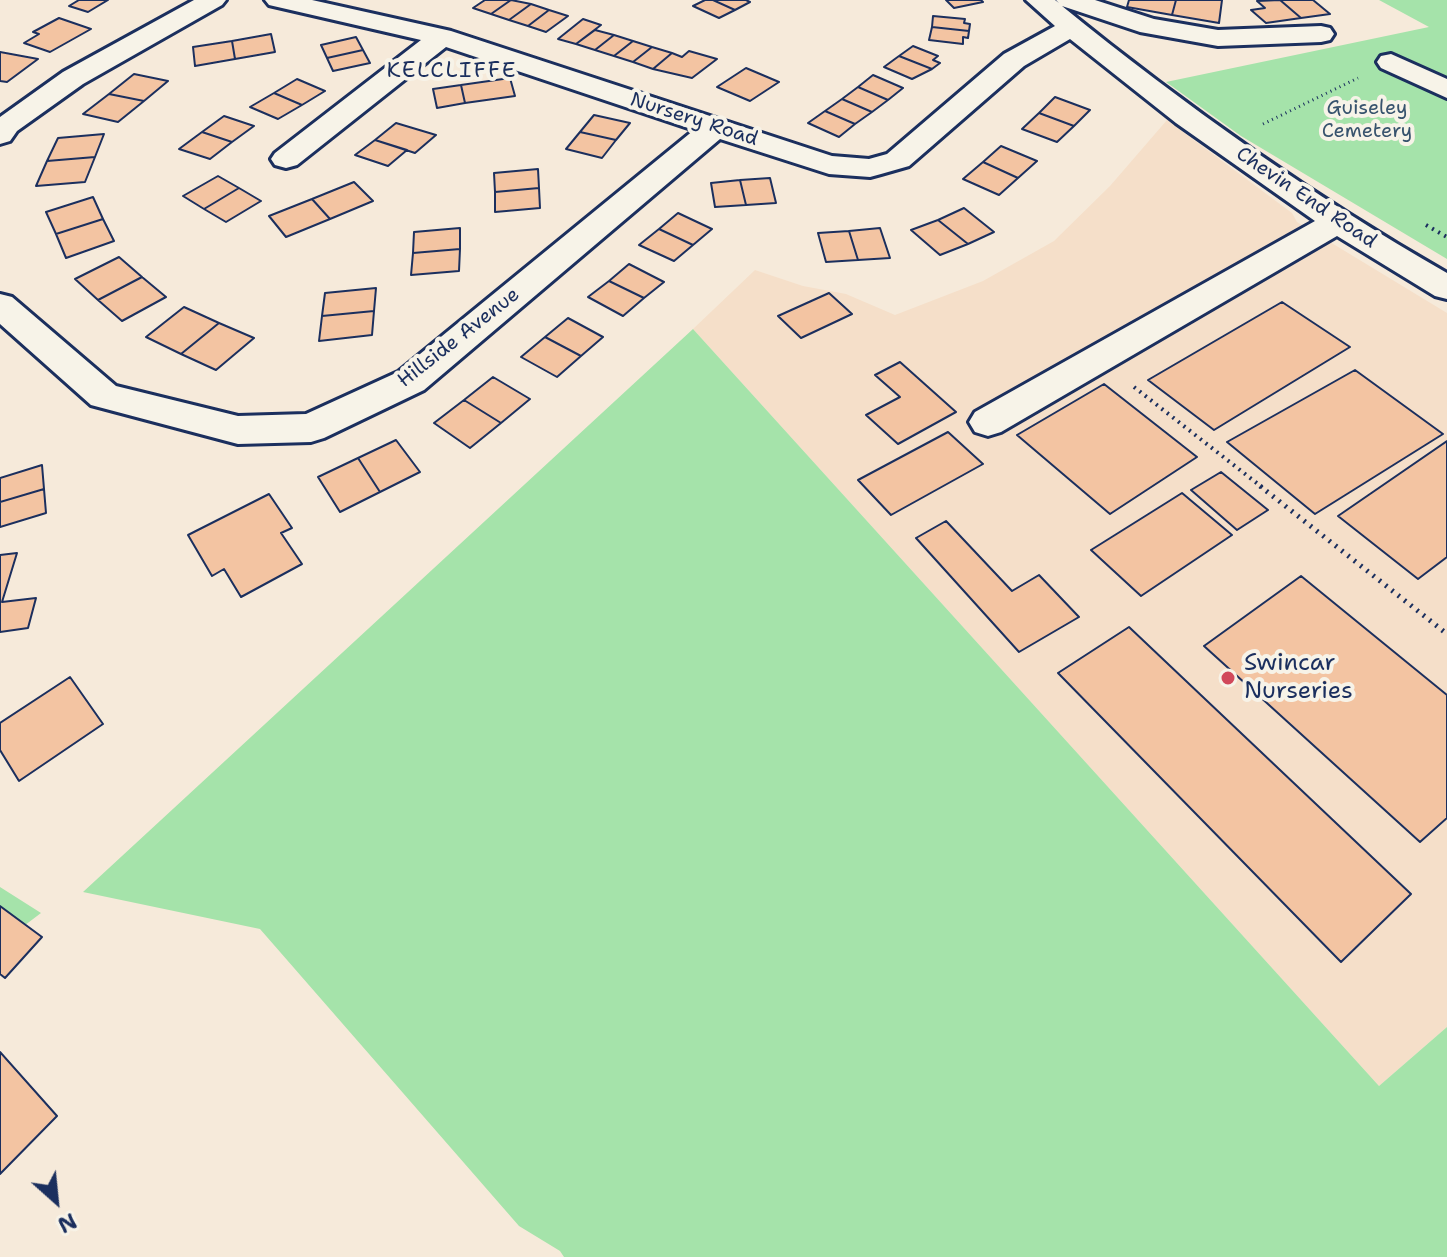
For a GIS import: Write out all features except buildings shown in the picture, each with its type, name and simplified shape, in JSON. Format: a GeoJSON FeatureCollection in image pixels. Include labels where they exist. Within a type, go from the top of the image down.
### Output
{"type":"FeatureCollection","features":[{"type":"Feature","properties":{"kind":"street"},"geometry":{"type":"LineString","coordinates":[[0,135],[7,125],[73,78],[213,0]]}},
{"type":"Feature","properties":{"kind":"street","name":"Nursery Road"},"geometry":{"type":"LineString","coordinates":[[278,0],[442,37],[829,165],[870,168],[898,160],[1014,60],[1043,41],[1073,28]]}},
{"type":"Feature","properties":{"kind":"street","name":"Chevin End Road"},"geometry":{"type":"LineString","coordinates":[[1039,0],[1295,196],[1447,288]]}},
{"type":"Feature","properties":{"kind":"street"},"geometry":{"type":"LineString","coordinates":[[1069,0],[1149,26],[1218,38],[1321,34]]}},
{"type":"Feature","properties":{"kind":"street"},"geometry":{"type":"LineString","coordinates":[[286,159],[442,37]]}},
{"type":"Feature","properties":{"kind":"street"},"geometry":{"type":"LineString","coordinates":[[1391,62],[1447,90]]}},
{"type":"Feature","properties":{"kind":"street","name":"Hillside Avenue"},"geometry":{"type":"LineString","coordinates":[[0,305],[104,396],[238,430],[311,428],[411,381],[716,127]]}},
{"type":"Feature","properties":{"kind":"street"},"geometry":{"type":"LineString","coordinates":[[988,422],[1337,222]]}},
{"type":"Feature","properties":{"kind":"path"},"geometry":{"type":"LineString","coordinates":[[1267,135],[1257,126],[1391,62]]}},
{"type":"Feature","properties":{"kind":"path"},"geometry":{"type":"LineString","coordinates":[[1421,222],[1447,237]]}},
{"type":"Feature","properties":{"kind":"path"},"geometry":{"type":"LineString","coordinates":[[1098,359],[1447,634]]}},
{"type":"Feature","properties":{"kind":"shaded area","name":"Swincar Nurseries"},"geometry":{"type":"Polygon","coordinates":[[[1167,120],[1292,213],[1297,222],[1447,313],[1447,1027],[1379,1086],[693,329],[755,270],[803,286],[846,294],[895,315],[983,281],[1054,241],[1110,186],[1167,120]]]}},
{"type":"Feature","properties":{"kind":"green space","name":"Guiseley Cemetery"},"geometry":{"type":"Polygon","coordinates":[[[1379,0],[1447,0],[1447,259],[1241,136],[1166,82],[1429,27],[1379,0]]]}},
{"type":"Feature","properties":{"kind":"green space"},"geometry":{"type":"Polygon","coordinates":[[[693,329],[1379,1086],[1447,1027],[1447,1257],[564,1257],[560,1251],[519,1226],[260,929],[83,892],[693,329]]]}},
{"type":"Feature","properties":{"kind":"green space"},"geometry":{"type":"Polygon","coordinates":[[[0,887],[41,913],[0,944],[0,887]]]}},
{"type":"Feature","properties":{"kind":"place","name":"Swincar Nurseries"},"geometry":{"type":"Point","coordinates":[1228,678]}},
{"type":"Feature","properties":{"kind":"district","name":"KELCLIFFE"},"geometry":{"type":"Point","coordinates":[452,71]}}]}
